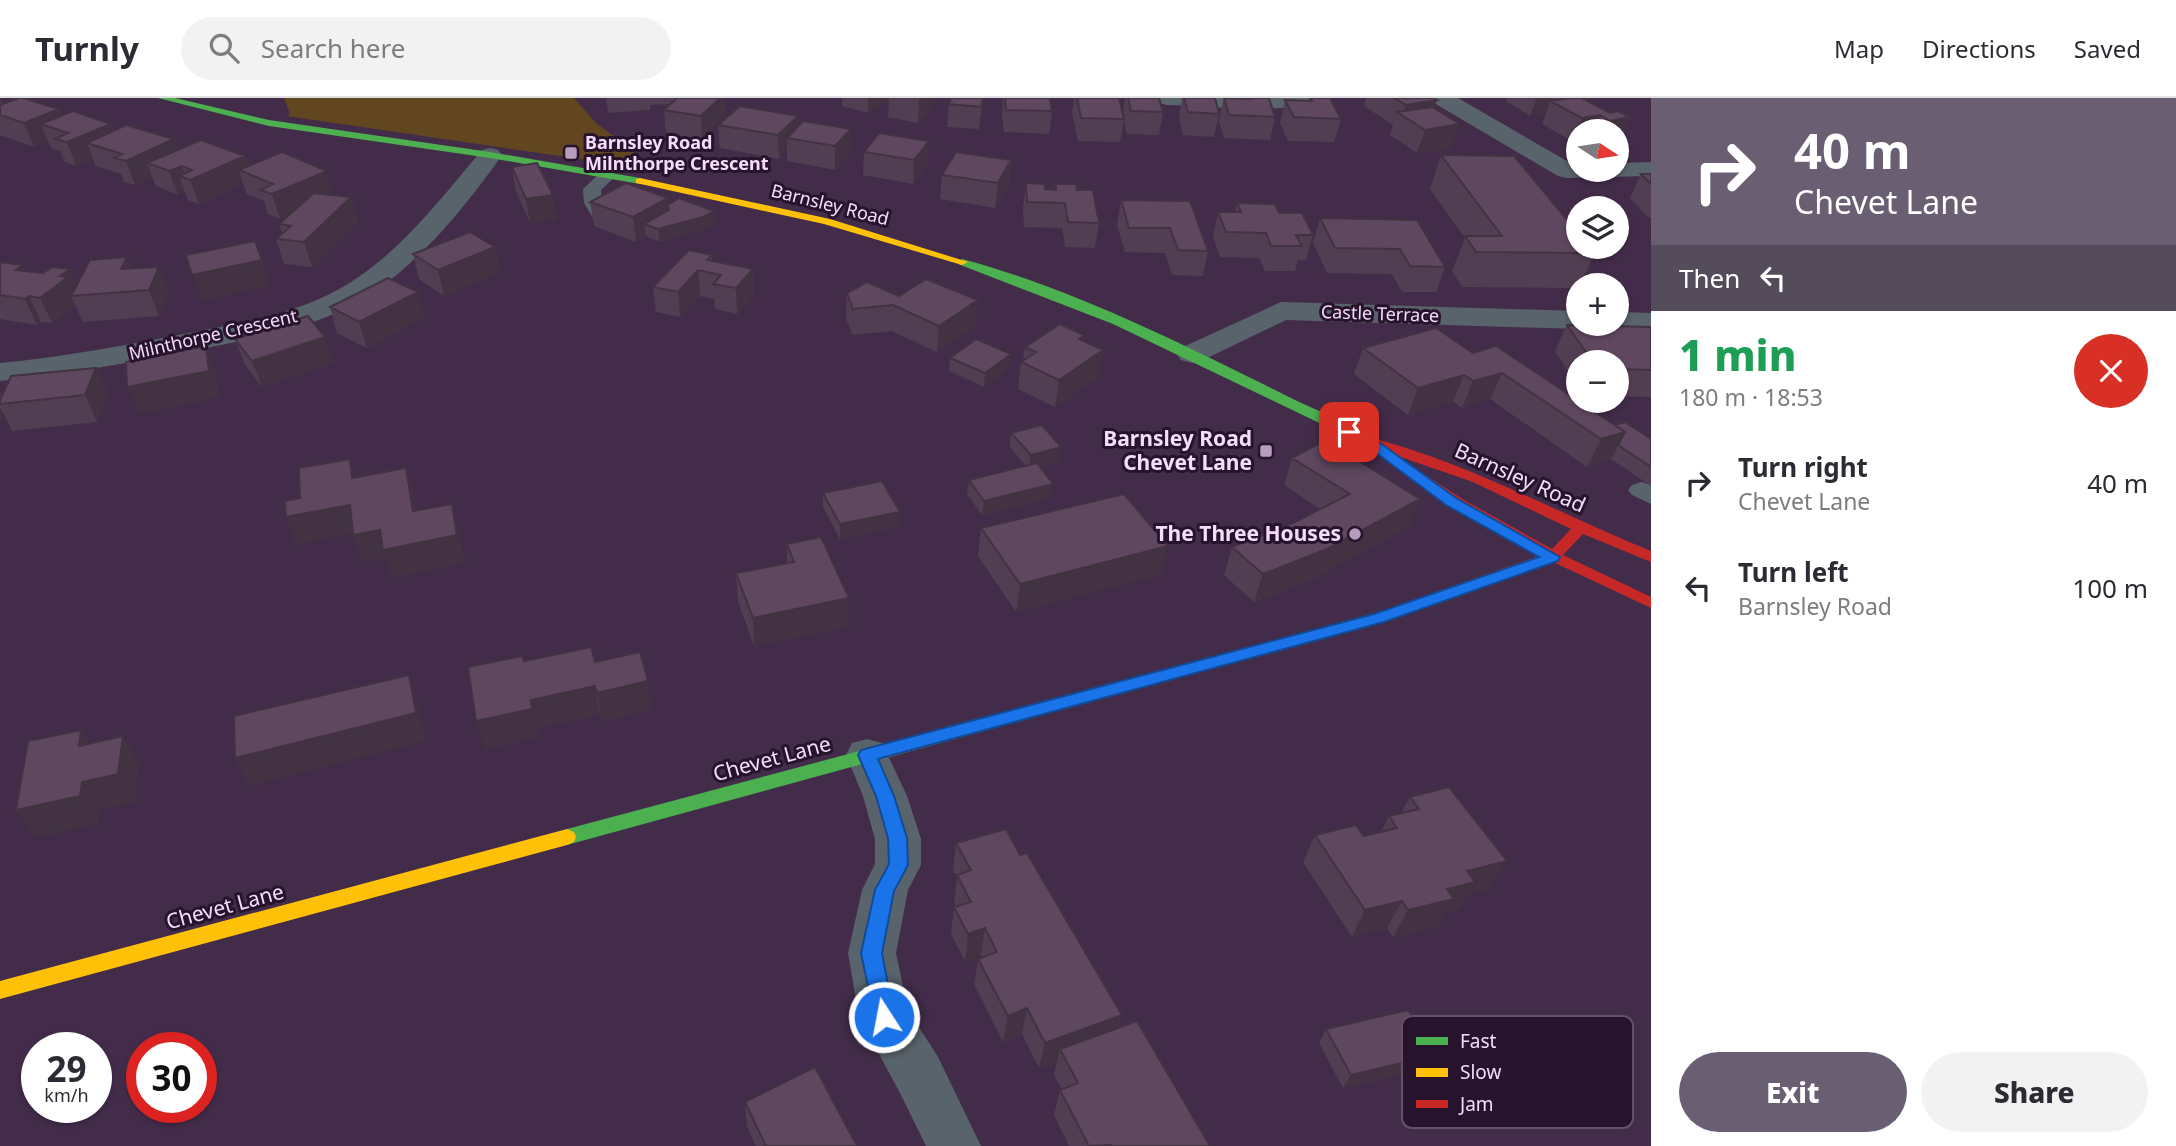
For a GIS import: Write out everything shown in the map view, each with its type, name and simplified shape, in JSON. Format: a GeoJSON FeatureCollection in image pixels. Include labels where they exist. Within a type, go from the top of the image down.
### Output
{"type":"FeatureCollection","features":[{"type":"Feature","properties":{"kind":"main road","name":"Barnsley Road"},"geometry":{"type":"LineString","coordinates":[[163,98],[270,123],[608,175],[825,221],[908,245],[1013,280],[1192,354],[1371,443],[1478,479],[1581,528],[1651,557]]}},
{"type":"Feature","properties":{"kind":"main road","name":"Barnsley Road"},"geometry":{"type":"LineString","coordinates":[[1371,443],[1451,501],[1552,557],[1651,603]]}},
{"type":"Feature","properties":{"kind":"main road","name":"Chevet Lane"},"geometry":{"type":"LineString","coordinates":[[0,989],[1378,618],[1552,557],[1581,528]]}},
{"type":"Feature","properties":{"kind":"street"},"geometry":{"type":"LineString","coordinates":[[1167,98],[1271,101],[1307,98]]}},
{"type":"Feature","properties":{"kind":"street"},"geometry":{"type":"LineString","coordinates":[[1441,98],[1566,170]]}},
{"type":"Feature","properties":{"kind":"street","name":"Milnthorpe Crescent"},"geometry":{"type":"LineString","coordinates":[[0,372],[87,362],[228,334],[302,316],[358,289],[401,258],[490,155]]}},
{"type":"Feature","properties":{"kind":"street"},"geometry":{"type":"LineString","coordinates":[[1629,165],[1647,159]]}},
{"type":"Feature","properties":{"kind":"street","name":"Castle Terrace"},"geometry":{"type":"LineString","coordinates":[[1192,354],[1281,311],[1566,320]]}},
{"type":"Feature","properties":{"kind":"street"},"geometry":{"type":"LineString","coordinates":[[1629,321],[1651,322]]}},
{"type":"Feature","properties":{"kind":"street"},"geometry":{"type":"LineString","coordinates":[[867,755],[885,796],[898,838],[898,865],[885,890],[872,953],[884,1017],[919,1075],[954,1146]]}},
{"type":"Feature","properties":{"kind":"lane"},"geometry":{"type":"LineString","coordinates":[[602,217],[593,203],[592,190],[608,175]]}},
{"type":"Feature","properties":{"kind":"shaded area"},"geometry":{"type":"Polygon","coordinates":[[[284,98],[574,98],[597,124],[632,149],[638,159],[635,167],[287,116],[290,114],[284,98]]]}},
{"type":"Feature","properties":{"kind":"building"},"geometry":{"type":"Polygon","coordinates":[[[19,98],[59,109],[24,123],[0,115],[0,105],[19,98]]]}},
{"type":"Feature","properties":{"kind":"building"},"geometry":{"type":"Polygon","coordinates":[[[677,98],[720,98],[701,116],[664,110],[677,98]]]}},
{"type":"Feature","properties":{"kind":"building"},"geometry":{"type":"Polygon","coordinates":[[[951,98],[983,98],[981,107],[949,104],[951,98]]]}},
{"type":"Feature","properties":{"kind":"building"},"geometry":{"type":"Polygon","coordinates":[[[1005,98],[1050,98],[1052,111],[1006,110],[1005,98]]]}},
{"type":"Feature","properties":{"kind":"building"},"geometry":{"type":"Polygon","coordinates":[[[1077,98],[1119,98],[1124,119],[1081,118],[1077,98]]]}},
{"type":"Feature","properties":{"kind":"building"},"geometry":{"type":"Polygon","coordinates":[[[1128,98],[1159,98],[1163,112],[1131,111],[1128,98]]]}},
{"type":"Feature","properties":{"kind":"building"},"geometry":{"type":"Polygon","coordinates":[[[1184,98],[1215,98],[1219,114],[1188,112],[1184,98]]]}},
{"type":"Feature","properties":{"kind":"building"},"geometry":{"type":"Polygon","coordinates":[[[1224,98],[1269,98],[1275,117],[1229,115],[1224,98]]]}},
{"type":"Feature","properties":{"kind":"building"},"geometry":{"type":"Polygon","coordinates":[[[1310,98],[1330,98],[1341,119],[1294,117],[1285,100],[1312,101],[1310,98]]]}},
{"type":"Feature","properties":{"kind":"building"},"geometry":{"type":"Polygon","coordinates":[[[1394,98],[1433,98],[1437,100],[1406,105],[1394,98]]]}},
{"type":"Feature","properties":{"kind":"building"},"geometry":{"type":"Polygon","coordinates":[[[1582,98],[1610,113],[1618,111],[1629,117],[1607,119],[1600,115],[1582,118],[1550,101],[1582,98]]]}},
{"type":"Feature","properties":{"kind":"building"},"geometry":{"type":"Polygon","coordinates":[[[740,106],[798,116],[778,135],[718,125],[740,106]]]}},
{"type":"Feature","properties":{"kind":"building"},"geometry":{"type":"Polygon","coordinates":[[[1432,107],[1460,124],[1425,130],[1397,112],[1432,107]]]}},
{"type":"Feature","properties":{"kind":"building"},"geometry":{"type":"Polygon","coordinates":[[[73,111],[111,124],[67,142],[55,139],[68,133],[41,124],[73,111]]]}},
{"type":"Feature","properties":{"kind":"building"},"geometry":{"type":"Polygon","coordinates":[[[803,121],[851,129],[835,146],[787,138],[803,121]]]}},
{"type":"Feature","properties":{"kind":"building"},"geometry":{"type":"Polygon","coordinates":[[[126,125],[174,139],[126,161],[114,158],[122,154],[87,143],[126,125]]]}},
{"type":"Feature","properties":{"kind":"building"},"geometry":{"type":"Polygon","coordinates":[[[879,133],[929,141],[914,160],[864,152],[879,133]]]}},
{"type":"Feature","properties":{"kind":"building"},"geometry":{"type":"Polygon","coordinates":[[[201,140],[245,156],[190,180],[179,176],[192,170],[182,166],[169,171],[147,163],[201,140]]]}},
{"type":"Feature","properties":{"kind":"building"},"geometry":{"type":"Polygon","coordinates":[[[282,152],[327,171],[272,194],[260,190],[273,184],[239,170],[282,152]]]}},
{"type":"Feature","properties":{"kind":"building"},"geometry":{"type":"Polygon","coordinates":[[[956,152],[1011,160],[998,183],[942,175],[956,152]]]}},
{"type":"Feature","properties":{"kind":"building"},"geometry":{"type":"Polygon","coordinates":[[[1441,155],[1514,156],[1566,219],[1566,253],[1476,252],[1465,236],[1502,236],[1441,155]]]}},
{"type":"Feature","properties":{"kind":"building"},"geometry":{"type":"Polygon","coordinates":[[[537,163],[553,195],[526,199],[512,167],[537,163]]]}},
{"type":"Feature","properties":{"kind":"building"},"geometry":{"type":"Polygon","coordinates":[[[1641,174],[1651,174],[1651,184],[1641,174]]]}},
{"type":"Feature","properties":{"kind":"building"},"geometry":{"type":"Polygon","coordinates":[[[626,183],[668,198],[633,217],[590,202],[626,183]]]}},
{"type":"Feature","properties":{"kind":"building"},"geometry":{"type":"Polygon","coordinates":[[[1026,183],[1044,184],[1045,189],[1056,190],[1055,184],[1076,184],[1077,190],[1093,190],[1099,223],[1068,222],[1065,203],[1027,202],[1026,183]]]}},
{"type":"Feature","properties":{"kind":"building"},"geometry":{"type":"Polygon","coordinates":[[[314,193],[351,197],[304,242],[276,239],[291,226],[279,224],[314,193]]]}},
{"type":"Feature","properties":{"kind":"building"},"geometry":{"type":"Polygon","coordinates":[[[679,198],[714,211],[703,217],[658,229],[644,224],[669,210],[668,205],[679,198]]]}},
{"type":"Feature","properties":{"kind":"building"},"geometry":{"type":"Polygon","coordinates":[[[1121,200],[1190,201],[1208,251],[1178,250],[1170,228],[1129,228],[1121,200]]]}},
{"type":"Feature","properties":{"kind":"building"},"geometry":{"type":"Polygon","coordinates":[[[1237,203],[1275,204],[1279,213],[1302,213],[1313,235],[1296,235],[1302,246],[1271,246],[1266,233],[1226,232],[1218,212],[1241,212],[1237,203]]]}},
{"type":"Feature","properties":{"kind":"building"},"geometry":{"type":"Polygon","coordinates":[[[1320,218],[1417,220],[1445,267],[1410,266],[1400,249],[1335,248],[1320,218]]]}},
{"type":"Feature","properties":{"kind":"building"},"geometry":{"type":"Polygon","coordinates":[[[470,232],[495,247],[438,270],[413,254],[470,232]]]}},
{"type":"Feature","properties":{"kind":"building"},"geometry":{"type":"Polygon","coordinates":[[[255,241],[262,260],[192,275],[186,255],[255,241]]]}},
{"type":"Feature","properties":{"kind":"building"},"geometry":{"type":"Polygon","coordinates":[[[689,250],[712,255],[707,260],[753,269],[736,288],[713,284],[721,275],[698,270],[678,292],[653,287],[689,250]]]}},
{"type":"Feature","properties":{"kind":"building"},"geometry":{"type":"Polygon","coordinates":[[[127,257],[121,269],[159,267],[149,290],[71,296],[90,260],[127,257]]]}},
{"type":"Feature","properties":{"kind":"building"},"geometry":{"type":"Polygon","coordinates":[[[0,262],[22,265],[16,270],[43,273],[52,267],[70,269],[60,276],[68,277],[40,298],[29,296],[25,299],[0,295],[0,262]]]}},
{"type":"Feature","properties":{"kind":"building"},"geometry":{"type":"Polygon","coordinates":[[[388,278],[418,292],[359,322],[330,307],[388,278]]]}},
{"type":"Feature","properties":{"kind":"building"},"geometry":{"type":"Polygon","coordinates":[[[926,279],[978,300],[939,326],[893,305],[853,309],[847,293],[867,282],[899,296],[926,279]]]}},
{"type":"Feature","properties":{"kind":"building"},"geometry":{"type":"Polygon","coordinates":[[[308,316],[325,337],[252,361],[235,339],[308,316]]]}},
{"type":"Feature","properties":{"kind":"building"},"geometry":{"type":"Polygon","coordinates":[[[1060,324],[1084,335],[1079,339],[1103,350],[1059,380],[1021,362],[1036,352],[1025,347],[1060,324]]]}},
{"type":"Feature","properties":{"kind":"building"},"geometry":{"type":"Polygon","coordinates":[[[1629,326],[1651,327],[1651,370],[1629,369],[1629,350],[1585,350],[1575,336],[1629,336],[1629,326]]]}},
{"type":"Feature","properties":{"kind":"building"},"geometry":{"type":"Polygon","coordinates":[[[1436,328],[1473,353],[1496,346],[1566,393],[1566,413],[1596,413],[1625,432],[1601,439],[1502,373],[1473,381],[1464,375],[1418,388],[1363,348],[1436,328]]]}},
{"type":"Feature","properties":{"kind":"building"},"geometry":{"type":"Polygon","coordinates":[[[976,339],[1011,354],[985,373],[950,358],[976,339]]]}},
{"type":"Feature","properties":{"kind":"building"},"geometry":{"type":"Polygon","coordinates":[[[206,346],[209,371],[127,387],[126,362],[206,346]]]}},
{"type":"Feature","properties":{"kind":"building"},"geometry":{"type":"Polygon","coordinates":[[[96,368],[85,395],[0,404],[11,376],[96,368]]]}},
{"type":"Feature","properties":{"kind":"building"},"geometry":{"type":"Polygon","coordinates":[[[1625,422],[1651,439],[1651,467],[1618,445],[1625,432],[1615,425],[1625,422]]]}},
{"type":"Feature","properties":{"kind":"building"},"geometry":{"type":"Polygon","coordinates":[[[1042,425],[1061,447],[1031,455],[1011,433],[1042,425]]]}},
{"type":"Feature","properties":{"kind":"building"},"geometry":{"type":"Polygon","coordinates":[[[1325,440],[1420,499],[1327,549],[1263,574],[1232,547],[1293,523],[1350,494],[1292,458],[1325,440]]]}},
{"type":"Feature","properties":{"kind":"building"},"geometry":{"type":"Polygon","coordinates":[[[350,459],[352,478],[406,468],[413,511],[452,504],[457,535],[383,550],[380,530],[353,535],[350,505],[286,517],[285,501],[300,498],[299,468],[350,459]]]}},
{"type":"Feature","properties":{"kind":"building"},"geometry":{"type":"Polygon","coordinates":[[[1037,463],[1053,484],[984,501],[969,480],[1037,463]]]}},
{"type":"Feature","properties":{"kind":"building"},"geometry":{"type":"Polygon","coordinates":[[[882,481],[900,512],[840,524],[823,493],[882,481]]]}},
{"type":"Feature","properties":{"kind":"building"},"geometry":{"type":"Polygon","coordinates":[[[1124,494],[1168,546],[1020,584],[981,528],[1124,494]]]}},
{"type":"Feature","properties":{"kind":"building"},"geometry":{"type":"Polygon","coordinates":[[[821,537],[849,598],[753,618],[736,573],[794,562],[787,544],[821,537]]]}},
{"type":"Feature","properties":{"kind":"building"},"geometry":{"type":"Polygon","coordinates":[[[591,647],[595,662],[640,652],[648,681],[597,693],[595,686],[531,700],[532,709],[476,721],[468,667],[522,656],[524,661],[591,647]]]}},
{"type":"Feature","properties":{"kind":"building"},"geometry":{"type":"Polygon","coordinates":[[[409,675],[416,713],[235,758],[234,716],[409,675]]]}},
{"type":"Feature","properties":{"kind":"building"},"geometry":{"type":"Polygon","coordinates":[[[81,730],[79,746],[123,736],[118,774],[82,782],[80,796],[16,810],[28,741],[81,730]]]}},
{"type":"Feature","properties":{"kind":"building"},"geometry":{"type":"Polygon","coordinates":[[[1449,787],[1507,861],[1467,871],[1475,882],[1447,889],[1454,899],[1408,910],[1402,901],[1365,910],[1315,835],[1356,825],[1364,836],[1397,828],[1389,816],[1419,809],[1410,797],[1449,787]]]}},
{"type":"Feature","properties":{"kind":"building"},"geometry":{"type":"Polygon","coordinates":[[[1006,829],[1020,855],[1027,853],[1122,1015],[1045,1043],[1027,1008],[1008,1016],[978,959],[997,952],[985,928],[968,934],[954,907],[971,902],[957,875],[971,870],[956,843],[1006,829]]]}},
{"type":"Feature","properties":{"kind":"building"},"geometry":{"type":"Polygon","coordinates":[[[1408,1010],[1412,1016],[1402,1016],[1402,1063],[1351,1075],[1326,1029],[1408,1010]]]}},
{"type":"Feature","properties":{"kind":"building"},"geometry":{"type":"Polygon","coordinates":[[[1137,1021],[1210,1146],[1089,1146],[1060,1090],[1078,1083],[1060,1049],[1137,1021]]]}},
{"type":"Feature","properties":{"kind":"building"},"geometry":{"type":"Polygon","coordinates":[[[815,1067],[857,1146],[766,1146],[745,1102],[815,1067]]]}},
{"type":"Feature","properties":{"kind":"traffic: fast"},"geometry":{"type":"LineString","coordinates":[[163,98],[269,123],[490,155],[640,181]]}},
{"type":"Feature","properties":{"kind":"traffic: fast"},"geometry":{"type":"LineString","coordinates":[[962,262],[1118,321],[1368,441]]}},
{"type":"Feature","properties":{"kind":"traffic: fast"},"geometry":{"type":"LineString","coordinates":[[567,837],[882,752]]}},
{"type":"Feature","properties":{"kind":"traffic: slow"},"geometry":{"type":"LineString","coordinates":[[640,181],[826,221],[962,262]]}},
{"type":"Feature","properties":{"kind":"traffic: slow"},"geometry":{"type":"LineString","coordinates":[[882,752],[1185,670]]}},
{"type":"Feature","properties":{"kind":"traffic: slow"},"geometry":{"type":"LineString","coordinates":[[0,990],[567,837]]}},
{"type":"Feature","properties":{"kind":"traffic: jam"},"geometry":{"type":"LineString","coordinates":[[1368,441],[1478,479],[1581,528],[1651,557]]}},
{"type":"Feature","properties":{"kind":"traffic: jam"},"geometry":{"type":"LineString","coordinates":[[1399,464],[1459,504],[1522,539],[1651,603]]}},
{"type":"Feature","properties":{"kind":"traffic: jam"},"geometry":{"type":"LineString","coordinates":[[1185,670],[1378,618],[1552,557],[1581,528]]}},
{"type":"Feature","properties":{"kind":"place","name":"Barnsley Road Milnthorpe Crescent"},"geometry":{"type":"Point","coordinates":[571,153]}},
{"type":"Feature","properties":{"kind":"place","name":"Barnsley Road Chevet Lane"},"geometry":{"type":"Point","coordinates":[1266,451]}},
{"type":"Feature","properties":{"kind":"place","name":"The Three Houses"},"geometry":{"type":"Point","coordinates":[1355,534]}},
{"type":"Feature","properties":{"kind":"route"},"geometry":{"type":"LineString","coordinates":[[884,1017],[872,953],[885,890],[898,865],[898,838],[885,796],[867,755],[1378,618],[1552,557],[1451,501],[1371,443],[1349,432]]}}]}
